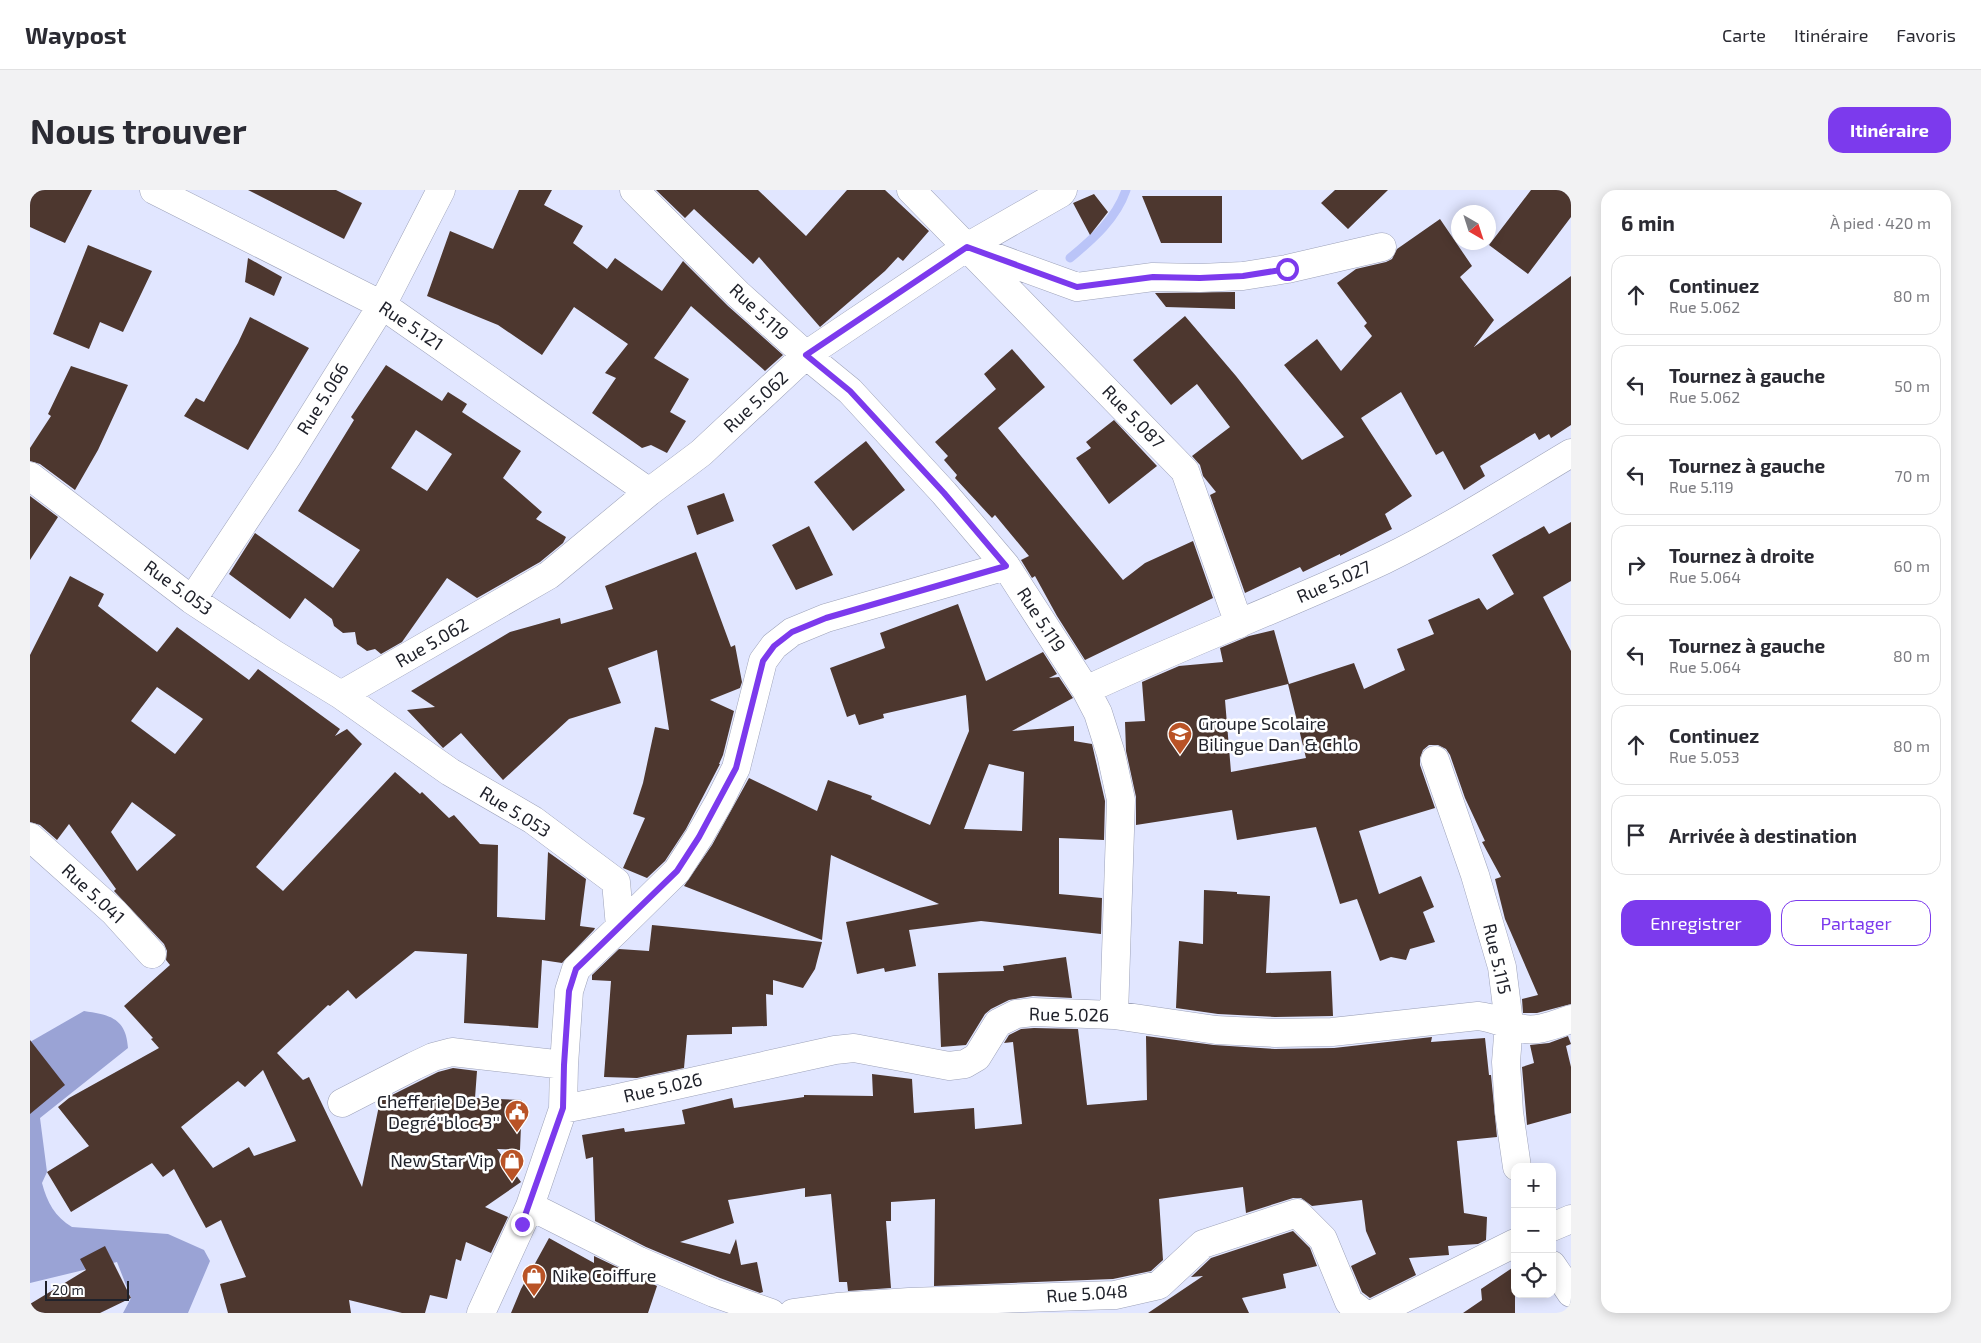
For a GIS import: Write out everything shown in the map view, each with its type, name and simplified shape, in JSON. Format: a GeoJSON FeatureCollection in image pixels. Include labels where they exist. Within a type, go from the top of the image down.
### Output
{"type":"FeatureCollection","features":[{"type":"Feature","properties":{"kind":"street","name":"Rue 5.121"},"geometry":{"type":"LineString","coordinates":[[154,190],[382,305],[649,492]]}},
{"type":"Feature","properties":{"kind":"street","name":"Rue 5.066"},"geometry":{"type":"LineString","coordinates":[[192,600],[287,457],[382,305],[441,190]]}},
{"type":"Feature","properties":{"kind":"street","name":"Rue 5.119"},"geometry":{"type":"LineString","coordinates":[[634,190],[738,294],[806,355],[850,391],[944,493],[1006,566],[1086,690],[1098,712],[1111,754],[1121,800],[1114,1015]]}},
{"type":"Feature","properties":{"kind":"street","name":"Rue 5.087"},"geometry":{"type":"LineString","coordinates":[[911,190],[1186,471],[1239,624]]}},
{"type":"Feature","properties":{"kind":"street"},"geometry":{"type":"LineString","coordinates":[[967,247],[1060,193],[1062,190]]}},
{"type":"Feature","properties":{"kind":"street","name":"Rue 5.062"},"geometry":{"type":"LineString","coordinates":[[341,695],[549,575],[649,492],[701,453],[806,355],[967,247]]}},
{"type":"Feature","properties":{"kind":"street"},"geometry":{"type":"LineString","coordinates":[[967,247],[1077,287],[1153,277],[1200,278],[1243,276],[1296,267],[1382,247]]}},
{"type":"Feature","properties":{"kind":"street","name":"Rue 5.027"},"geometry":{"type":"LineString","coordinates":[[1086,690],[1384,559],[1458,520],[1571,454]]}},
{"type":"Feature","properties":{"kind":"street","name":"Rue 5.053"},"geometry":{"type":"LineString","coordinates":[[30,476],[192,600],[341,695],[450,772],[533,820],[616,882],[620,927]]}},
{"type":"Feature","properties":{"kind":"street"},"geometry":{"type":"LineString","coordinates":[[481,1313],[530,1206],[563,1108],[569,991],[576,969],[677,871],[707,823],[736,768],[763,661],[774,646],[792,632],[826,618],[1006,566]]}},
{"type":"Feature","properties":{"kind":"street","name":"Rue 5.115"},"geometry":{"type":"LineString","coordinates":[[1436,760],[1475,874],[1502,967],[1508,1023],[1506,1062],[1509,1112],[1516,1163]]}},
{"type":"Feature","properties":{"kind":"street","name":"Rue 5.041"},"geometry":{"type":"LineString","coordinates":[[30,837],[114,912],[152,954]]}},
{"type":"Feature","properties":{"kind":"street","name":"Rue 5.026"},"geometry":{"type":"LineString","coordinates":[[563,1108],[595,1104],[835,1050],[854,1048],[949,1066],[965,1064],[977,1058],[998,1023],[1016,1014],[1033,1012],[1114,1015],[1216,1030],[1275,1033],[1332,1032],[1478,1016],[1496,1018],[1522,1029],[1548,1027],[1571,1019]]}},
{"type":"Feature","properties":{"kind":"street"},"geometry":{"type":"LineString","coordinates":[[342,1103],[433,1057],[452,1052],[564,1065]]}},
{"type":"Feature","properties":{"kind":"street"},"geometry":{"type":"LineString","coordinates":[[530,1206],[639,1262],[714,1293],[771,1313]]}},
{"type":"Feature","properties":{"kind":"street","name":"Rue 5.048"},"geometry":{"type":"LineString","coordinates":[[793,1313],[837,1307],[910,1302],[1115,1295],[1159,1286],[1203,1244],[1297,1213],[1323,1240],[1349,1302],[1363,1313]]}},
{"type":"Feature","properties":{"kind":"street"},"geometry":{"type":"LineString","coordinates":[[1556,1225],[1571,1219]]}},
{"type":"Feature","properties":{"kind":"street"},"geometry":{"type":"LineString","coordinates":[[1375,1313],[1511,1245]]}},
{"type":"Feature","properties":{"kind":"street"},"geometry":{"type":"LineString","coordinates":[[1556,1271],[1571,1293]]}},
{"type":"Feature","properties":{"kind":"shaded area"},"geometry":{"type":"Polygon","coordinates":[[[84,1011],[102,1014],[120,1024],[127,1038],[128,1048],[40,1118],[47,1172],[42,1183],[44,1190],[56,1214],[72,1227],[168,1234],[204,1250],[210,1261],[188,1313],[123,1313],[131,1298],[117,1262],[30,1283],[30,1042],[84,1011]]]}},
{"type":"Feature","properties":{"kind":"building"},"geometry":{"type":"Polygon","coordinates":[[[30,190],[92,190],[65,243],[30,227],[30,190]]]}},
{"type":"Feature","properties":{"kind":"building"},"geometry":{"type":"Polygon","coordinates":[[[248,190],[336,190],[362,203],[344,239],[248,190]]]}},
{"type":"Feature","properties":{"kind":"building"},"geometry":{"type":"Polygon","coordinates":[[[519,190],[552,190],[544,205],[583,226],[573,243],[607,269],[615,258],[662,291],[683,261],[728,306],[783,355],[765,371],[691,306],[654,358],[689,379],[670,412],[686,421],[667,453],[651,445],[642,448],[592,413],[616,378],[605,373],[628,344],[574,307],[542,355],[498,325],[427,296],[450,231],[493,249],[519,190]]]}},
{"type":"Feature","properties":{"kind":"building"},"geometry":{"type":"Polygon","coordinates":[[[656,190],[758,190],[806,236],[847,190],[885,190],[929,231],[903,261],[898,257],[885,271],[820,327],[759,257],[753,264],[694,209],[685,218],[656,190]]]}},
{"type":"Feature","properties":{"kind":"building"},"geometry":{"type":"Polygon","coordinates":[[[1335,190],[1388,190],[1348,229],[1321,203],[1335,190]]]}},
{"type":"Feature","properties":{"kind":"building"},"geometry":{"type":"Polygon","coordinates":[[[1531,190],[1571,190],[1571,217],[1528,274],[1496,250],[1496,236],[1531,190]]]}},
{"type":"Feature","properties":{"kind":"building"},"geometry":{"type":"Polygon","coordinates":[[[1094,194],[1108,212],[1090,235],[1073,203],[1094,194]]]}},
{"type":"Feature","properties":{"kind":"building"},"geometry":{"type":"Polygon","coordinates":[[[1142,196],[1222,196],[1222,243],[1161,243],[1142,196]]]}},
{"type":"Feature","properties":{"kind":"building"},"geometry":{"type":"Polygon","coordinates":[[[1440,219],[1451,235],[1451,250],[1461,250],[1472,266],[1460,277],[1494,320],[1474,347],[1571,276],[1571,425],[1551,438],[1549,434],[1539,440],[1535,433],[1480,466],[1485,476],[1464,490],[1443,451],[1436,455],[1401,392],[1361,418],[1412,496],[1385,514],[1392,529],[1340,556],[1340,554],[1303,572],[1300,567],[1245,593],[1210,495],[1216,492],[1203,476],[1200,465],[1192,456],[1230,427],[1197,384],[1171,405],[1133,360],[1185,316],[1236,376],[1302,460],[1344,437],[1284,365],[1317,339],[1341,371],[1372,336],[1364,326],[1367,323],[1337,283],[1356,269],[1392,259],[1397,249],[1440,219]]]}},
{"type":"Feature","properties":{"kind":"building"},"geometry":{"type":"Polygon","coordinates":[[[88,245],[152,271],[123,332],[100,322],[89,349],[53,334],[88,245]]]}},
{"type":"Feature","properties":{"kind":"building"},"geometry":{"type":"Polygon","coordinates":[[[248,258],[282,277],[274,296],[245,282],[248,258]]]}},
{"type":"Feature","properties":{"kind":"building"},"geometry":{"type":"Polygon","coordinates":[[[1235,292],[1235,309],[1166,307],[1155,293],[1235,292]]]}},
{"type":"Feature","properties":{"kind":"building"},"geometry":{"type":"Polygon","coordinates":[[[250,317],[309,348],[248,450],[184,416],[196,398],[204,402],[238,343],[250,317]]]}},
{"type":"Feature","properties":{"kind":"building"},"geometry":{"type":"Polygon","coordinates":[[[1012,349],[1045,387],[998,428],[1123,580],[1145,563],[1193,541],[1213,598],[1085,660],[1057,616],[1035,576],[1032,578],[1021,560],[1029,556],[995,515],[992,518],[955,478],[957,475],[944,460],[948,456],[935,442],[996,389],[984,374],[1012,349]]]}},
{"type":"Feature","properties":{"kind":"building"},"geometry":{"type":"Polygon","coordinates":[[[386,365],[442,401],[448,392],[467,404],[462,412],[521,451],[503,478],[542,512],[536,519],[566,537],[563,543],[540,562],[477,598],[447,578],[402,642],[381,654],[375,649],[367,651],[357,644],[355,632],[343,633],[334,626],[332,619],[305,598],[290,619],[229,574],[255,533],[333,588],[360,550],[298,511],[354,420],[351,417],[386,365]],[[416,430],[391,468],[427,491],[452,454],[416,430]]]}},
{"type":"Feature","properties":{"kind":"building"},"geometry":{"type":"Polygon","coordinates":[[[71,366],[128,385],[98,450],[75,490],[40,464],[30,461],[30,448],[51,416],[48,414],[71,366]]]}},
{"type":"Feature","properties":{"kind":"building"},"geometry":{"type":"Polygon","coordinates":[[[1114,420],[1157,466],[1109,504],[1076,458],[1091,448],[1086,442],[1114,420]]]}},
{"type":"Feature","properties":{"kind":"building"},"geometry":{"type":"Polygon","coordinates":[[[866,441],[905,490],[853,531],[814,482],[866,441]]]}},
{"type":"Feature","properties":{"kind":"building"},"geometry":{"type":"Polygon","coordinates":[[[724,493],[734,521],[697,535],[687,506],[724,493]]]}},
{"type":"Feature","properties":{"kind":"building"},"geometry":{"type":"Polygon","coordinates":[[[30,496],[58,517],[30,560],[30,496]]]}},
{"type":"Feature","properties":{"kind":"building"},"geometry":{"type":"Polygon","coordinates":[[[1571,522],[1571,581],[1543,597],[1571,651],[1571,1004],[1537,1013],[1523,1013],[1522,999],[1538,995],[1505,919],[1495,879],[1501,877],[1482,842],[1485,841],[1465,798],[1450,755],[1446,749],[1438,745],[1429,745],[1423,750],[1420,758],[1420,765],[1435,808],[1359,831],[1379,894],[1421,876],[1434,907],[1423,912],[1435,942],[1410,949],[1406,960],[1391,957],[1380,961],[1357,899],[1340,904],[1316,827],[1237,840],[1232,810],[1136,825],[1136,797],[1126,751],[1125,722],[1145,721],[1142,682],[1179,666],[1223,662],[1220,648],[1249,636],[1274,630],[1289,684],[1354,663],[1364,689],[1405,670],[1397,649],[1434,634],[1428,620],[1479,598],[1487,610],[1514,594],[1492,555],[1544,526],[1549,534],[1571,522]],[[1288,684],[1225,700],[1231,772],[1306,758],[1288,684]]]}},
{"type":"Feature","properties":{"kind":"building"},"geometry":{"type":"Polygon","coordinates":[[[809,526],[833,575],[796,590],[772,545],[809,526]]]}},
{"type":"Feature","properties":{"kind":"building"},"geometry":{"type":"Polygon","coordinates":[[[696,552],[731,647],[735,645],[742,682],[740,688],[710,700],[734,711],[720,764],[686,829],[665,861],[647,878],[623,868],[645,818],[633,814],[643,783],[655,727],[669,730],[657,650],[608,668],[621,703],[569,719],[503,780],[461,733],[443,748],[407,710],[435,707],[411,691],[510,632],[560,618],[561,624],[613,609],[605,586],[696,552]]]}},
{"type":"Feature","properties":{"kind":"building"},"geometry":{"type":"Polygon","coordinates":[[[70,576],[104,594],[98,606],[157,652],[177,627],[249,680],[258,669],[340,729],[335,736],[347,729],[362,744],[256,867],[283,891],[395,772],[420,794],[422,792],[449,818],[454,815],[480,844],[498,845],[497,917],[545,920],[548,852],[586,879],[580,926],[595,928],[562,963],[542,960],[538,1028],[464,1023],[467,954],[415,951],[356,999],[348,990],[330,1006],[328,1005],[277,1053],[303,1080],[309,1077],[362,1187],[380,1101],[438,1072],[453,1068],[477,1071],[475,1098],[522,1100],[520,1150],[497,1149],[521,1182],[485,1207],[508,1217],[491,1253],[466,1242],[461,1261],[456,1259],[447,1299],[430,1295],[425,1313],[402,1313],[349,1300],[351,1313],[228,1313],[220,1284],[246,1277],[221,1220],[206,1228],[174,1169],[163,1177],[152,1163],[71,1212],[47,1172],[89,1146],[58,1107],[69,1098],[159,1048],[151,1039],[153,1038],[124,1006],[170,965],[166,960],[167,951],[164,944],[114,891],[116,889],[69,824],[57,840],[40,825],[30,822],[30,655],[70,576]],[[157,687],[131,721],[175,754],[203,719],[157,687]],[[132,802],[111,832],[137,871],[176,835],[132,802]],[[263,1070],[245,1087],[238,1081],[181,1127],[213,1168],[249,1147],[254,1156],[296,1141],[263,1070]]]}},
{"type":"Feature","properties":{"kind":"building"},"geometry":{"type":"Polygon","coordinates":[[[958,604],[986,681],[1043,652],[1057,674],[1049,678],[1059,677],[1073,698],[1012,731],[1074,726],[1074,741],[1092,744],[1105,801],[1104,840],[1059,838],[1059,894],[1102,898],[1101,934],[981,921],[909,930],[916,966],[885,972],[884,968],[857,974],[846,922],[939,904],[831,855],[822,940],[684,886],[712,845],[749,778],[817,811],[828,780],[872,796],[871,799],[930,825],[969,731],[966,695],[883,714],[884,718],[859,725],[855,714],[847,717],[830,668],[885,648],[880,633],[958,604]],[[989,764],[964,829],[1022,831],[1024,772],[989,764]]]}},
{"type":"Feature","properties":{"kind":"building"},"geometry":{"type":"Polygon","coordinates":[[[1204,890],[1270,896],[1266,973],[1331,971],[1333,1016],[1275,1017],[1218,1014],[1176,1008],[1179,941],[1203,944],[1204,890]]]}},
{"type":"Feature","properties":{"kind":"building"},"geometry":{"type":"Polygon","coordinates":[[[652,925],[822,942],[815,969],[803,988],[773,980],[773,995],[766,994],[767,1026],[732,1027],[732,1034],[687,1035],[684,1068],[637,1078],[604,1077],[611,981],[592,980],[592,975],[619,949],[649,951],[652,925]]]}},
{"type":"Feature","properties":{"kind":"building"},"geometry":{"type":"Polygon","coordinates":[[[1066,957],[1072,998],[1033,996],[1009,1000],[985,1014],[966,1045],[941,1047],[938,973],[1004,971],[1003,966],[1066,957]]]}},
{"type":"Feature","properties":{"kind":"building"},"geometry":{"type":"Polygon","coordinates":[[[1021,1029],[1078,1029],[1087,1105],[1147,1100],[1146,1036],[1214,1045],[1275,1049],[1334,1048],[1432,1037],[1431,1042],[1485,1038],[1489,1075],[1491,1075],[1497,1137],[1457,1141],[1464,1213],[1487,1217],[1486,1240],[1478,1244],[1448,1246],[1449,1255],[1409,1258],[1416,1275],[1370,1298],[1362,1292],[1351,1266],[1376,1254],[1366,1231],[1362,1200],[1312,1206],[1301,1198],[1293,1198],[1246,1213],[1243,1187],[1159,1199],[1163,1260],[1151,1271],[1113,1279],[934,1286],[935,1199],[891,1202],[891,1221],[886,1221],[891,1288],[848,1291],[847,1282],[839,1282],[831,1194],[805,1197],[805,1188],[728,1200],[734,1223],[680,1242],[730,1254],[736,1239],[741,1265],[757,1262],[763,1292],[760,1293],[646,1247],[595,1221],[593,1157],[586,1159],[582,1135],[624,1128],[625,1132],[685,1124],[682,1110],[732,1098],[734,1108],[804,1097],[804,1095],[873,1096],[872,1074],[912,1079],[914,1113],[974,1108],[975,1129],[1022,1124],[1013,1042],[1004,1043],[1009,1035],[1021,1029]]]}},
{"type":"Feature","properties":{"kind":"building"},"geometry":{"type":"Polygon","coordinates":[[[1568,1036],[1571,1044],[1566,1046],[1571,1067],[1571,1113],[1527,1125],[1522,1067],[1534,1063],[1530,1045],[1549,1043],[1568,1036]]]}},
{"type":"Feature","properties":{"kind":"building"},"geometry":{"type":"Polygon","coordinates":[[[30,1040],[65,1085],[30,1114],[30,1040]]]}},
{"type":"Feature","properties":{"kind":"building"},"geometry":{"type":"Polygon","coordinates":[[[1293,1231],[1310,1248],[1317,1266],[1283,1274],[1286,1288],[1242,1298],[1249,1313],[1148,1313],[1203,1276],[1191,1277],[1211,1258],[1293,1231]]]}},
{"type":"Feature","properties":{"kind":"building"},"geometry":{"type":"Polygon","coordinates":[[[549,1238],[594,1263],[594,1256],[657,1286],[648,1313],[511,1313],[521,1289],[549,1238]]]}},
{"type":"Feature","properties":{"kind":"building"},"geometry":{"type":"Polygon","coordinates":[[[105,1246],[131,1298],[100,1313],[30,1313],[30,1304],[86,1270],[80,1259],[105,1246]]]}},
{"type":"Feature","properties":{"kind":"building"},"geometry":{"type":"Polygon","coordinates":[[[1511,1269],[1511,1298],[1515,1298],[1515,1313],[1463,1313],[1482,1300],[1481,1289],[1511,1269]]]}},
{"type":"Feature","properties":{"kind":"waterway"},"geometry":{"type":"LineString","coordinates":[[1070,258],[1103,228],[1116,210],[1126,190]]}},
{"type":"Feature","properties":{"kind":"place","name":"Groupe Scolaire Bilingue Dan & Chlo"},"geometry":{"type":"Point","coordinates":[1180,755]}},
{"type":"Feature","properties":{"kind":"place","name":"Chefferie De 3e Degré''bloc 3''"},"geometry":{"type":"Point","coordinates":[517,1133]}},
{"type":"Feature","properties":{"kind":"place","name":"New Star Vip"},"geometry":{"type":"Point","coordinates":[512,1182]}},
{"type":"Feature","properties":{"kind":"place","name":"Nike Coiffure"},"geometry":{"type":"Point","coordinates":[534,1297]}},
{"type":"Feature","properties":{"kind":"route"},"geometry":{"type":"LineString","coordinates":[[522,1224],[530,1206],[563,1108],[569,991],[576,969],[648,902],[677,871],[699,837],[736,768],[763,661],[774,646],[792,632],[826,618],[1006,566],[944,493],[850,391],[806,355],[967,247],[1077,287],[1153,277],[1200,278],[1243,276],[1287,269]]}}]}
